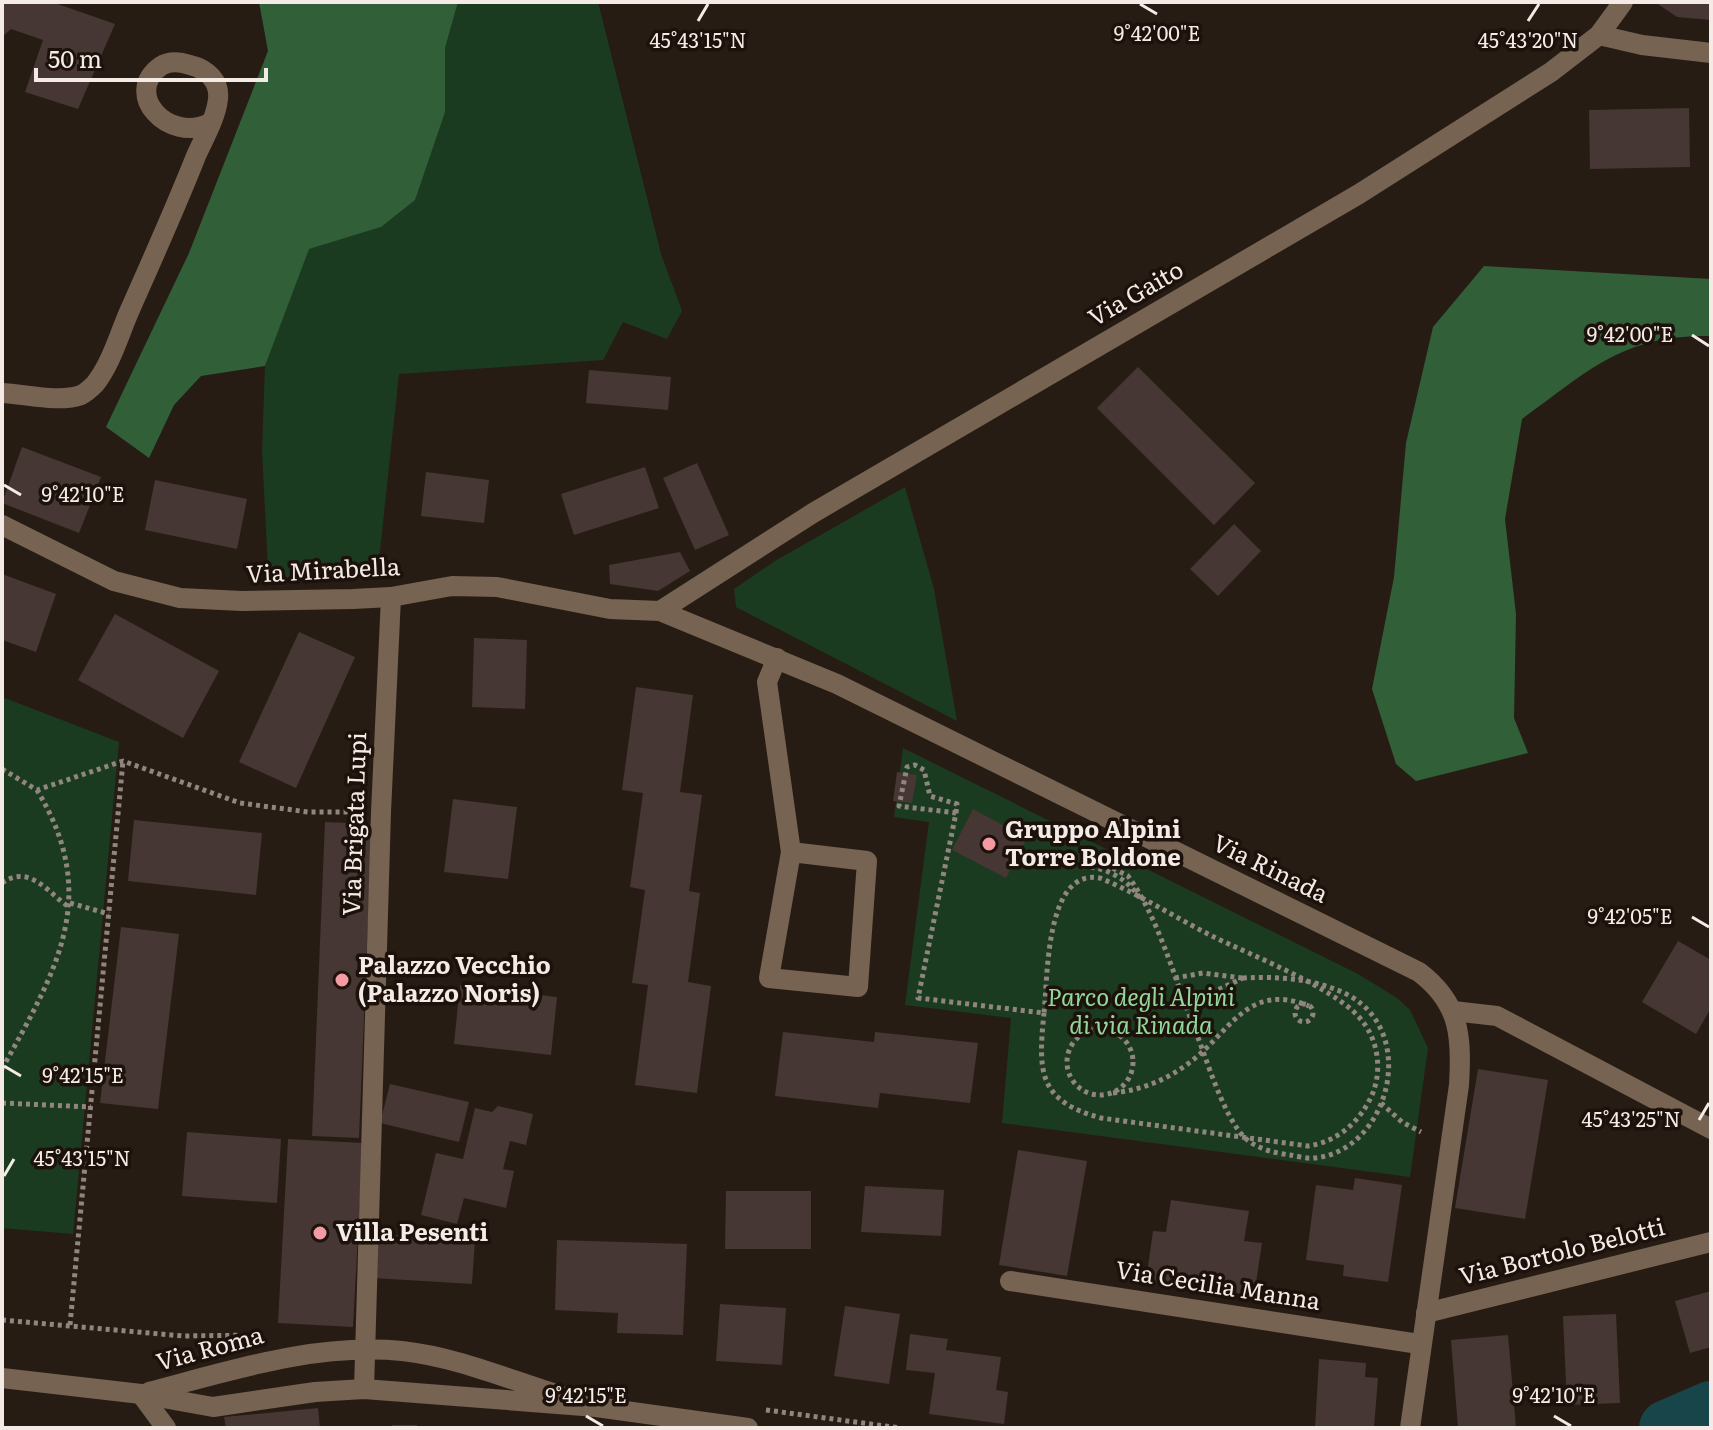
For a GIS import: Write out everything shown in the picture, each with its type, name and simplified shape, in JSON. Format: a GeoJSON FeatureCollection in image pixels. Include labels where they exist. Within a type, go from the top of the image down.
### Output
{"type":"FeatureCollection","features":[{"type":"Feature","properties":{"kind":"street","name":"Via Gaito"},"geometry":{"type":"LineString","coordinates":[[660,611],[813,513],[1359,194],[1551,72],[1599,35],[1623,2]]}},
{"type":"Feature","properties":{"kind":"street"},"geometry":{"type":"LineString","coordinates":[[1599,35],[1642,45],[1711,53]]}},
{"type":"Feature","properties":{"kind":"street"},"geometry":{"type":"LineString","coordinates":[[2,393],[63,397],[82,395],[95,383],[210,123]]}},
{"type":"Feature","properties":{"kind":"street","name":"Via Mirabella"},"geometry":{"type":"LineString","coordinates":[[2,525],[114,581],[180,598],[242,601],[391,597],[452,586],[497,587],[610,609],[660,611]]}},
{"type":"Feature","properties":{"kind":"street","name":"Via Brigata Lupi"},"geometry":{"type":"LineString","coordinates":[[364,1389],[381,812],[391,597]]}},
{"type":"Feature","properties":{"kind":"street","name":"Via Rinada"},"geometry":{"type":"LineString","coordinates":[[660,611],[837,684],[1419,972],[1440,988],[1453,1011]]}},
{"type":"Feature","properties":{"kind":"street"},"geometry":{"type":"LineString","coordinates":[[777,658],[767,682],[791,852],[769,978],[858,987],[867,861],[791,852]]}},
{"type":"Feature","properties":{"kind":"street"},"geometry":{"type":"LineString","coordinates":[[1410,1428],[1419,1344],[1459,1085],[1460,1046],[1453,1011],[1497,1016],[1711,1129]]}},
{"type":"Feature","properties":{"kind":"street","name":"Via Bortolo Belotti"},"geometry":{"type":"LineString","coordinates":[[1426,1313],[1711,1242]]}},
{"type":"Feature","properties":{"kind":"street","name":"Via Cecilia Manna"},"geometry":{"type":"LineString","coordinates":[[1010,1281],[1419,1344]]}},
{"type":"Feature","properties":{"kind":"street","name":"Via Roma"},"geometry":{"type":"LineString","coordinates":[[141,1394],[299,1353],[363,1349],[451,1360],[596,1407]]}},
{"type":"Feature","properties":{"kind":"street"},"geometry":{"type":"LineString","coordinates":[[2,1378],[141,1394],[166,1428]]}},
{"type":"Feature","properties":{"kind":"street","name":"Via Roma"},"geometry":{"type":"LineString","coordinates":[[141,1394],[213,1407],[315,1392],[364,1389],[596,1407],[748,1428]]}},
{"type":"Feature","properties":{"kind":"path"},"geometry":{"type":"LineString","coordinates":[[70,1325],[123,761]]}},
{"type":"Feature","properties":{"kind":"path"},"geometry":{"type":"LineString","coordinates":[[37,790],[123,761],[240,803],[308,812],[381,812]]}},
{"type":"Feature","properties":{"kind":"path"},"geometry":{"type":"LineString","coordinates":[[918,998],[956,813],[957,804],[930,796],[924,770],[915,765],[907,767],[899,806],[956,813]]}},
{"type":"Feature","properties":{"kind":"path"},"geometry":{"type":"LineString","coordinates":[[2,769],[37,790],[50,812],[70,873],[70,905],[58,957],[2,1069]]}},
{"type":"Feature","properties":{"kind":"path"},"geometry":{"type":"LineString","coordinates":[[1141,899],[1118,877],[1100,869],[1081,867],[1087,855],[1128,876],[1141,899],[1203,1051],[1244,1137],[1268,1150],[1314,1158],[1353,1140],[1381,1103],[1390,1075],[1391,1056],[1378,1023],[1353,998],[1330,987],[1303,981],[1203,973],[1175,978]]}},
{"type":"Feature","properties":{"kind":"path"},"geometry":{"type":"LineString","coordinates":[[2,883],[20,877],[32,879],[47,885],[70,905],[109,914]]}},
{"type":"Feature","properties":{"kind":"path"},"geometry":{"type":"LineString","coordinates":[[1091,877],[1141,899],[1303,981],[1357,1014],[1369,1029],[1377,1056],[1376,1086],[1353,1123],[1322,1144],[1308,1146],[1120,1121],[1076,1111],[1059,1100],[1044,1078],[1041,1044],[1056,913],[1069,886],[1091,877]]}},
{"type":"Feature","properties":{"kind":"path"},"geometry":{"type":"LineString","coordinates":[[1192,1022],[1209,994],[1243,978]]}},
{"type":"Feature","properties":{"kind":"path"},"geometry":{"type":"LineString","coordinates":[[910,997],[1044,1013]]}},
{"type":"Feature","properties":{"kind":"path"},"geometry":{"type":"LineString","coordinates":[[1113,1093],[1130,1078],[1134,1055],[1122,1035],[1101,1028],[1090,1029],[1072,1043],[1068,1053],[1069,1074],[1083,1090],[1103,1095],[1113,1093],[1148,1086],[1203,1051],[1232,1020],[1261,1001],[1284,1000],[1309,1006]]}},
{"type":"Feature","properties":{"kind":"path"},"geometry":{"type":"LineString","coordinates":[[2,1103],[91,1107]]}},
{"type":"Feature","properties":{"kind":"path"},"geometry":{"type":"LineString","coordinates":[[1381,1103],[1402,1122],[1421,1132]]}},
{"type":"Feature","properties":{"kind":"green space"},"geometry":{"type":"Polygon","coordinates":[[[259,2],[458,2],[445,48],[445,112],[415,200],[381,227],[309,249],[265,366],[201,376],[174,405],[149,458],[106,427],[189,253],[268,51],[259,2]]]}},
{"type":"Feature","properties":{"kind":"green space"},"geometry":{"type":"Polygon","coordinates":[[[458,2],[598,2],[661,254],[682,311],[667,339],[623,322],[603,360],[399,374],[377,578],[288,579],[268,569],[262,451],[265,366],[308,249],[381,227],[445,112],[445,48],[458,2]]]}},
{"type":"Feature","properties":{"kind":"green space"},"geometry":{"type":"Polygon","coordinates":[[[1484,266],[1711,279],[1711,336],[1654,341],[1630,349],[1588,371],[1522,419],[1505,519],[1516,614],[1514,718],[1528,753],[1416,781],[1396,764],[1372,689],[1394,577],[1406,443],[1433,327],[1484,266]]]}},
{"type":"Feature","properties":{"kind":"green space"},"geometry":{"type":"Polygon","coordinates":[[[905,487],[934,589],[957,721],[736,607],[734,589],[775,561],[905,487]]]}},
{"type":"Feature","properties":{"kind":"green space"},"geometry":{"type":"Polygon","coordinates":[[[2,697],[119,742],[73,1234],[2,1228],[2,697]]]}},
{"type":"Feature","properties":{"kind":"green space","name":"Parco degli Alpini di via Rinada"},"geometry":{"type":"Polygon","coordinates":[[[903,748],[1358,974],[1397,998],[1410,1010],[1428,1048],[1410,1177],[1002,1123],[1011,1018],[905,1005],[929,822],[894,817],[903,748]]]}},
{"type":"Feature","properties":{"kind":"building"},"geometry":{"type":"Polygon","coordinates":[[[2,2],[52,2],[115,24],[78,109],[25,92],[43,40],[11,29],[2,37],[2,2]]]}},
{"type":"Feature","properties":{"kind":"building"},"geometry":{"type":"Polygon","coordinates":[[[1655,2],[1711,2],[1711,20],[1677,17],[1655,2]]]}},
{"type":"Feature","properties":{"kind":"building"},"geometry":{"type":"Polygon","coordinates":[[[1689,108],[1690,167],[1590,169],[1589,110],[1689,108]]]}},
{"type":"Feature","properties":{"kind":"building"},"geometry":{"type":"Polygon","coordinates":[[[1138,367],[1255,483],[1214,525],[1097,408],[1138,367]]]}},
{"type":"Feature","properties":{"kind":"building"},"geometry":{"type":"Polygon","coordinates":[[[589,370],[671,377],[668,410],[586,403],[589,370]]]}},
{"type":"Feature","properties":{"kind":"building"},"geometry":{"type":"Polygon","coordinates":[[[22,447],[101,477],[79,533],[2,503],[22,447]]]}},
{"type":"Feature","properties":{"kind":"building"},"geometry":{"type":"Polygon","coordinates":[[[697,463],[729,535],[695,550],[663,478],[697,463]]]}},
{"type":"Feature","properties":{"kind":"building"},"geometry":{"type":"Polygon","coordinates":[[[645,467],[659,508],[574,535],[561,494],[645,467]]]}},
{"type":"Feature","properties":{"kind":"building"},"geometry":{"type":"Polygon","coordinates":[[[426,472],[489,480],[484,523],[421,516],[426,472]]]}},
{"type":"Feature","properties":{"kind":"building"},"geometry":{"type":"Polygon","coordinates":[[[155,480],[247,499],[237,549],[145,530],[155,480]]]}},
{"type":"Feature","properties":{"kind":"building"},"geometry":{"type":"Polygon","coordinates":[[[1234,524],[1261,551],[1218,596],[1190,569],[1234,524]]]}},
{"type":"Feature","properties":{"kind":"building"},"geometry":{"type":"Polygon","coordinates":[[[680,552],[690,571],[658,591],[610,584],[609,565],[680,552]]]}},
{"type":"Feature","properties":{"kind":"building"},"geometry":{"type":"Polygon","coordinates":[[[2,574],[56,594],[36,652],[2,640],[2,574]]]}},
{"type":"Feature","properties":{"kind":"building"},"geometry":{"type":"Polygon","coordinates":[[[115,614],[219,671],[183,738],[78,680],[115,614]]]}},
{"type":"Feature","properties":{"kind":"building"},"geometry":{"type":"Polygon","coordinates":[[[299,632],[355,657],[296,788],[239,762],[299,632]]]}},
{"type":"Feature","properties":{"kind":"building"},"geometry":{"type":"Polygon","coordinates":[[[474,638],[527,640],[525,709],[472,707],[474,638]]]}},
{"type":"Feature","properties":{"kind":"building"},"geometry":{"type":"Polygon","coordinates":[[[636,687],[693,695],[680,792],[702,795],[689,891],[700,893],[688,982],[711,986],[697,1093],[635,1085],[648,985],[632,983],[645,890],[630,887],[643,793],[622,790],[636,687]]]}},
{"type":"Feature","properties":{"kind":"building"},"geometry":{"type":"Polygon","coordinates":[[[897,772],[917,775],[912,803],[893,801],[897,772]]]}},
{"type":"Feature","properties":{"kind":"building"},"geometry":{"type":"Polygon","coordinates":[[[453,799],[517,807],[508,879],[444,872],[453,799]]]}},
{"type":"Feature","properties":{"kind":"building","name":"Gruppo Alpini Torre Boldone"},"geometry":{"type":"Polygon","coordinates":[[[973,809],[1027,838],[1006,878],[952,850],[973,809]]]}},
{"type":"Feature","properties":{"kind":"building"},"geometry":{"type":"Polygon","coordinates":[[[134,820],[262,833],[256,895],[128,881],[134,820]]]}},
{"type":"Feature","properties":{"kind":"building","name":"Palazzo Vecchio (Palazzo Noris)"},"geometry":{"type":"Polygon","coordinates":[[[325,822],[372,824],[359,1138],[312,1136],[325,822]]]}},
{"type":"Feature","properties":{"kind":"building"},"geometry":{"type":"Polygon","coordinates":[[[121,927],[179,934],[158,1109],[100,1103],[121,927]]]}},
{"type":"Feature","properties":{"kind":"building"},"geometry":{"type":"Polygon","coordinates":[[[1678,941],[1711,960],[1711,1008],[1696,1034],[1642,1002],[1678,941]]]}},
{"type":"Feature","properties":{"kind":"building"},"geometry":{"type":"Polygon","coordinates":[[[460,985],[557,997],[551,1055],[454,1044],[460,985]]]}},
{"type":"Feature","properties":{"kind":"building"},"geometry":{"type":"Polygon","coordinates":[[[783,1032],[874,1042],[875,1032],[978,1043],[970,1103],[880,1093],[878,1108],[775,1096],[783,1032]]]}},
{"type":"Feature","properties":{"kind":"building"},"geometry":{"type":"Polygon","coordinates":[[[1478,1069],[1548,1080],[1525,1219],[1455,1208],[1478,1069]]]}},
{"type":"Feature","properties":{"kind":"building"},"geometry":{"type":"Polygon","coordinates":[[[390,1084],[469,1102],[459,1142],[380,1123],[390,1084]]]}},
{"type":"Feature","properties":{"kind":"building"},"geometry":{"type":"Polygon","coordinates":[[[498,1106],[533,1114],[526,1145],[510,1141],[503,1169],[514,1171],[506,1208],[464,1198],[457,1224],[421,1215],[436,1153],[463,1159],[475,1108],[492,1112],[498,1106]]]}},
{"type":"Feature","properties":{"kind":"building"},"geometry":{"type":"Polygon","coordinates":[[[187,1132],[281,1139],[277,1203],[182,1196],[187,1132]]]}},
{"type":"Feature","properties":{"kind":"building","name":"Villa Pesenti"},"geometry":{"type":"Polygon","coordinates":[[[288,1139],[363,1143],[353,1327],[278,1323],[288,1139]]]}},
{"type":"Feature","properties":{"kind":"building"},"geometry":{"type":"Polygon","coordinates":[[[1018,1150],[1087,1161],[1067,1276],[999,1265],[1018,1150]]]}},
{"type":"Feature","properties":{"kind":"building"},"geometry":{"type":"Polygon","coordinates":[[[1355,1178],[1402,1185],[1388,1282],[1343,1276],[1344,1265],[1306,1260],[1316,1185],[1353,1190],[1355,1178]]]}},
{"type":"Feature","properties":{"kind":"building"},"geometry":{"type":"Polygon","coordinates":[[[865,1186],[944,1190],[941,1236],[861,1232],[865,1186]]]}},
{"type":"Feature","properties":{"kind":"building"},"geometry":{"type":"Polygon","coordinates":[[[726,1191],[811,1191],[811,1249],[725,1249],[726,1191]]]}},
{"type":"Feature","properties":{"kind":"building"},"geometry":{"type":"Polygon","coordinates":[[[1171,1200],[1249,1211],[1244,1241],[1262,1243],[1254,1296],[1146,1281],[1153,1231],[1166,1232],[1171,1200]]]}},
{"type":"Feature","properties":{"kind":"building"},"geometry":{"type":"Polygon","coordinates":[[[376,1234],[475,1240],[472,1284],[373,1278],[376,1234]]]}},
{"type":"Feature","properties":{"kind":"building"},"geometry":{"type":"Polygon","coordinates":[[[557,1240],[687,1244],[683,1335],[617,1333],[618,1313],[555,1310],[557,1240]]]}},
{"type":"Feature","properties":{"kind":"building"},"geometry":{"type":"Polygon","coordinates":[[[1711,1291],[1711,1347],[1690,1353],[1675,1301],[1711,1291]]]}},
{"type":"Feature","properties":{"kind":"building"},"geometry":{"type":"Polygon","coordinates":[[[720,1304],[786,1308],[782,1365],[716,1361],[720,1304]]]}},
{"type":"Feature","properties":{"kind":"building"},"geometry":{"type":"Polygon","coordinates":[[[845,1306],[900,1314],[889,1384],[834,1376],[845,1306]]]}},
{"type":"Feature","properties":{"kind":"building"},"geometry":{"type":"Polygon","coordinates":[[[1616,1314],[1620,1403],[1567,1405],[1563,1316],[1616,1314]]]}},
{"type":"Feature","properties":{"kind":"building"},"geometry":{"type":"Polygon","coordinates":[[[910,1334],[948,1339],[946,1350],[1001,1357],[996,1390],[1008,1392],[1004,1424],[929,1414],[935,1373],[906,1370],[910,1334]]]}},
{"type":"Feature","properties":{"kind":"building"},"geometry":{"type":"Polygon","coordinates":[[[1508,1335],[1516,1428],[1458,1428],[1451,1340],[1508,1335]]]}},
{"type":"Feature","properties":{"kind":"building"},"geometry":{"type":"Polygon","coordinates":[[[1319,1359],[1366,1363],[1365,1377],[1378,1378],[1374,1428],[1315,1428],[1319,1359]]]}},
{"type":"Feature","properties":{"kind":"building"},"geometry":{"type":"Polygon","coordinates":[[[318,1408],[320,1428],[226,1428],[224,1417],[318,1408]]]}},
{"type":"Feature","properties":{"kind":"building"},"geometry":{"type":"Polygon","coordinates":[[[392,1425],[417,1425],[417,1428],[392,1428],[392,1425]]]}},
{"type":"Feature","properties":{"kind":"waterway"},"geometry":{"type":"LineString","coordinates":[[1667,1428],[1711,1409]]}},
{"type":"Feature","properties":{"kind":"place","name":"Gruppo Alpini Torre Boldone"},"geometry":{"type":"Point","coordinates":[989,844]}},
{"type":"Feature","properties":{"kind":"place","name":"Palazzo Vecchio (Palazzo Noris)"},"geometry":{"type":"Point","coordinates":[342,980]}},
{"type":"Feature","properties":{"kind":"place","name":"Villa Pesenti"},"geometry":{"type":"Point","coordinates":[320,1233]}}]}
